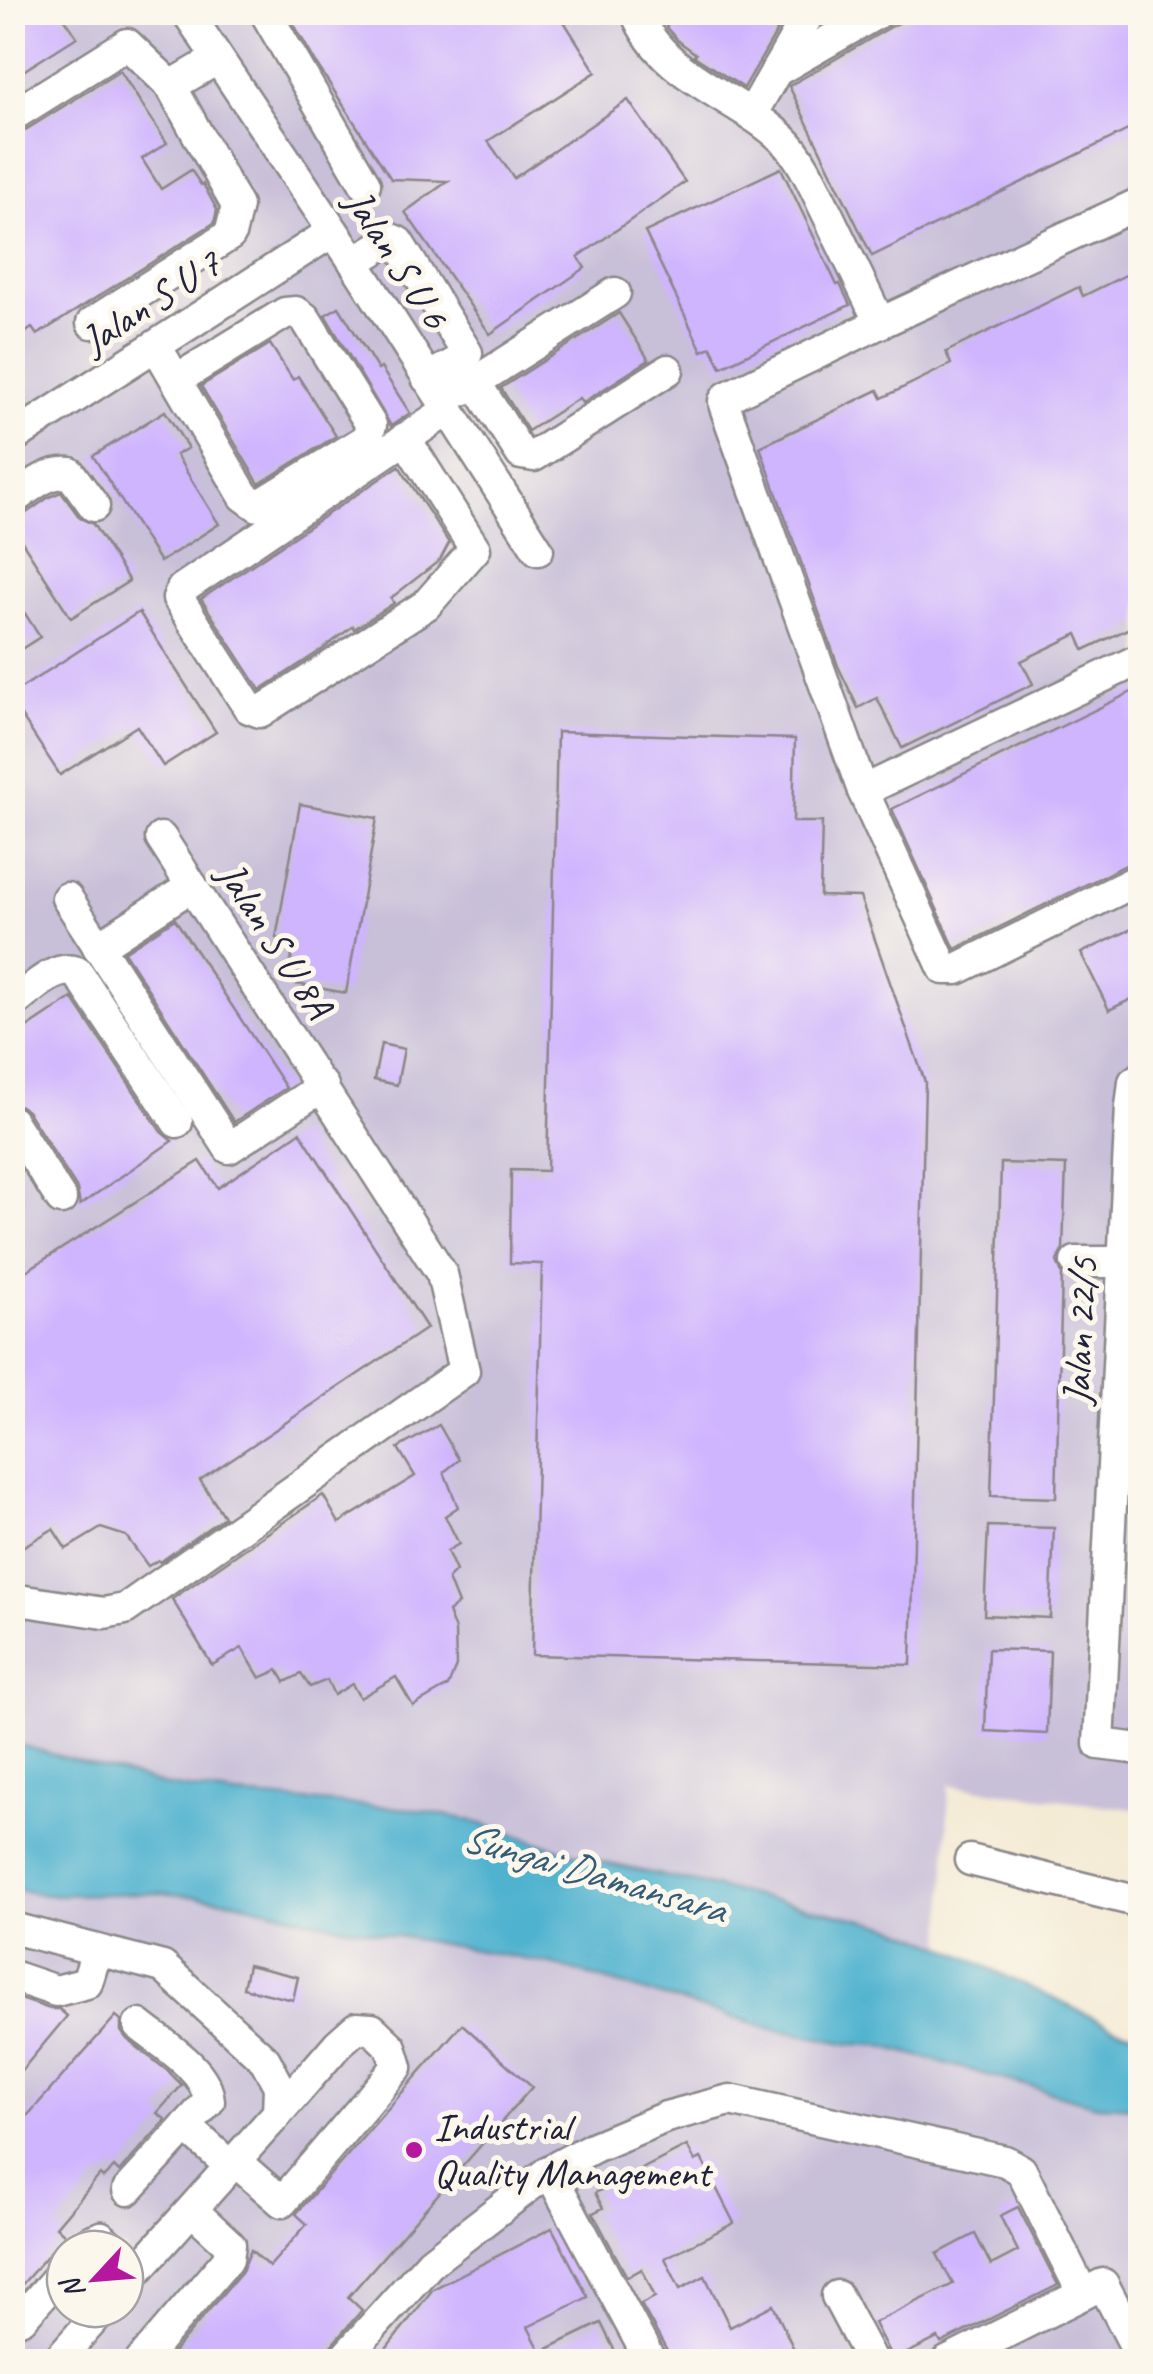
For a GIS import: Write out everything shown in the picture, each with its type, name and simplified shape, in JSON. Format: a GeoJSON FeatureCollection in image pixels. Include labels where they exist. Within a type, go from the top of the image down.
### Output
{"type":"FeatureCollection","features":[{"type":"Feature","properties":{"kind":"street","name":"Jalan S U 6"},"geometry":{"type":"LineString","coordinates":[[187,12],[354,262],[538,550]]}},
{"type":"Feature","properties":{"kind":"street"},"geometry":{"type":"LineString","coordinates":[[264,12],[365,184]]}},
{"type":"Feature","properties":{"kind":"street"},"geometry":{"type":"LineString","coordinates":[[751,115],[810,12]]}},
{"type":"Feature","properties":{"kind":"street"},"geometry":{"type":"LineString","coordinates":[[776,72],[878,12]]}},
{"type":"Feature","properties":{"kind":"street"},"geometry":{"type":"LineString","coordinates":[[643,18],[674,65],[787,142],[813,184],[880,324]]}},
{"type":"Feature","properties":{"kind":"street"},"geometry":{"type":"LineString","coordinates":[[12,116],[126,44],[171,86],[237,206],[230,234],[92,323]]}},
{"type":"Feature","properties":{"kind":"street"},"geometry":{"type":"LineString","coordinates":[[171,86],[217,59]]}},
{"type":"Feature","properties":{"kind":"street"},"geometry":{"type":"LineString","coordinates":[[1140,202],[724,401],[863,791],[944,968],[957,969],[1140,879]]}},
{"type":"Feature","properties":{"kind":"street","name":"Jalan S U 7"},"geometry":{"type":"LineString","coordinates":[[12,438],[332,232]]}},
{"type":"Feature","properties":{"kind":"street"},"geometry":{"type":"LineString","coordinates":[[354,262],[391,238],[398,242],[467,353],[439,397],[405,438],[182,590],[178,598],[249,708],[260,712],[426,606],[475,549],[405,438]]}},
{"type":"Feature","properties":{"kind":"street"},"geometry":{"type":"LineString","coordinates":[[439,397],[475,382],[615,293]]}},
{"type":"Feature","properties":{"kind":"street"},"geometry":{"type":"LineString","coordinates":[[156,346],[244,496],[258,506],[367,438],[371,425],[305,318],[296,312],[285,313],[176,380]]}},
{"type":"Feature","properties":{"kind":"street"},"geometry":{"type":"LineString","coordinates":[[475,382],[521,454],[534,456],[668,370]]}},
{"type":"Feature","properties":{"kind":"street"},"geometry":{"type":"LineString","coordinates":[[12,500],[50,474],[70,473],[94,506]]}},
{"type":"Feature","properties":{"kind":"street"},"geometry":{"type":"LineString","coordinates":[[863,791],[1140,659]]}},
{"type":"Feature","properties":{"kind":"street","name":"Jalan S U 8A"},"geometry":{"type":"LineString","coordinates":[[12,1599],[104,1613],[124,1609],[464,1371],[442,1274],[161,838]]}},
{"type":"Feature","properties":{"kind":"street"},"geometry":{"type":"LineString","coordinates":[[98,947],[192,886]]}},
{"type":"Feature","properties":{"kind":"street"},"geometry":{"type":"LineString","coordinates":[[67,898],[229,1148],[322,1086]]}},
{"type":"Feature","properties":{"kind":"street"},"geometry":{"type":"LineString","coordinates":[[12,1004],[54,973],[67,968],[77,972],[176,1122]]}},
{"type":"Feature","properties":{"kind":"street","name":"Jalan 22/5"},"geometry":{"type":"LineString","coordinates":[[1140,1078],[1134,1082],[1130,1107],[1132,1262],[1106,1592],[1099,1744],[1140,1750]]}},
{"type":"Feature","properties":{"kind":"street"},"geometry":{"type":"LineString","coordinates":[[12,1122],[61,1199]]}},
{"type":"Feature","properties":{"kind":"street"},"geometry":{"type":"LineString","coordinates":[[1076,1262],[1132,1262]]}},
{"type":"Feature","properties":{"kind":"street"},"geometry":{"type":"LineString","coordinates":[[970,1860],[1140,1902]]}},
{"type":"Feature","properties":{"kind":"street"},"geometry":{"type":"LineString","coordinates":[[12,1928],[163,1967],[265,2060],[279,2086],[278,2113]]}},
{"type":"Feature","properties":{"kind":"street"},"geometry":{"type":"LineString","coordinates":[[12,1976],[56,1991],[87,1983],[97,1950]]}},
{"type":"Feature","properties":{"kind":"street"},"geometry":{"type":"LineString","coordinates":[[128,2190],[209,2101],[208,2088],[198,2072],[139,2025]]}},
{"type":"Feature","properties":{"kind":"street"},"geometry":{"type":"LineString","coordinates":[[145,2256],[192,2210],[233,2164],[278,2113],[338,2044],[356,2028],[372,2029],[391,2047],[397,2067],[282,2202],[233,2164],[186,2126]]}},
{"type":"Feature","properties":{"kind":"street"},"geometry":{"type":"LineString","coordinates":[[341,2362],[431,2262],[549,2171],[594,2147],[666,2118],[730,2100],[1005,2161],[1022,2170],[1083,2294]]}},
{"type":"Feature","properties":{"kind":"street"},"geometry":{"type":"LineString","coordinates":[[549,2171],[651,2362]]}},
{"type":"Feature","properties":{"kind":"street"},"geometry":{"type":"LineString","coordinates":[[140,2362],[228,2260],[230,2245],[192,2210]]}},
{"type":"Feature","properties":{"kind":"street"},"geometry":{"type":"LineString","coordinates":[[948,2362],[1103,2284],[1140,2355]]}},
{"type":"Feature","properties":{"kind":"street"},"geometry":{"type":"LineString","coordinates":[[12,2320],[22,2318],[45,2292]]}},
{"type":"Feature","properties":{"kind":"street"},"geometry":{"type":"LineString","coordinates":[[838,2296],[872,2362]]}},
{"type":"Feature","properties":{"kind":"street"},"geometry":{"type":"LineString","coordinates":[[56,2362],[85,2329]]}},
{"type":"Feature","properties":{"kind":"shaded area"},"geometry":{"type":"Polygon","coordinates":[[[12,13],[1140,13],[1140,1810],[949,1785],[943,1946],[888,1925],[596,1861],[469,1820],[413,1809],[236,1796],[167,1786],[13,1743],[12,13]]]}},
{"type":"Feature","properties":{"kind":"shaded area"},"geometry":{"type":"Polygon","coordinates":[[[13,1889],[45,1895],[162,1893],[235,1901],[316,1921],[551,1964],[772,2029],[851,2044],[879,2045],[1097,2105],[1140,2107],[1140,2361],[13,2361],[13,1889]]]}},
{"type":"Feature","properties":{"kind":"water","name":"Sungai Damansara"},"geometry":{"type":"Polygon","coordinates":[[[12,1743],[167,1786],[236,1796],[413,1809],[469,1820],[596,1861],[888,1925],[943,1946],[1113,2027],[1140,2035],[1140,2107],[1097,2105],[879,2045],[851,2044],[772,2029],[551,1964],[316,1921],[235,1901],[162,1893],[45,1895],[13,1889],[12,1743]]]}},
{"type":"Feature","properties":{"kind":"building"},"geometry":{"type":"Polygon","coordinates":[[[12,12],[60,12],[77,37],[12,78],[12,12]]]}},
{"type":"Feature","properties":{"kind":"building"},"geometry":{"type":"Polygon","coordinates":[[[287,12],[558,12],[596,72],[488,141],[514,178],[628,100],[685,182],[578,257],[585,268],[490,334],[405,212],[448,181],[391,179],[287,12]]]}},
{"type":"Feature","properties":{"kind":"building"},"geometry":{"type":"Polygon","coordinates":[[[675,12],[788,12],[744,88],[694,56],[677,40],[666,27],[675,12]]]}},
{"type":"Feature","properties":{"kind":"building"},"geometry":{"type":"Polygon","coordinates":[[[920,12],[1140,12],[1140,124],[872,256],[789,86],[920,12]]]}},
{"type":"Feature","properties":{"kind":"building"},"geometry":{"type":"Polygon","coordinates":[[[120,71],[167,143],[142,159],[161,189],[191,170],[217,210],[214,223],[37,335],[32,328],[19,337],[12,327],[12,135],[120,71]]]}},
{"type":"Feature","properties":{"kind":"building"},"geometry":{"type":"Polygon","coordinates":[[[781,168],[850,305],[721,367],[711,347],[702,351],[645,232],[781,168]]]}},
{"type":"Feature","properties":{"kind":"building"},"geometry":{"type":"Polygon","coordinates":[[[1140,268],[1140,623],[1084,650],[1077,634],[1021,661],[1033,684],[902,748],[877,698],[858,708],[838,666],[760,447],[878,390],[882,398],[951,364],[946,352],[1079,287],[1083,296],[1140,268]]]}},
{"type":"Feature","properties":{"kind":"building"},"geometry":{"type":"Polygon","coordinates":[[[339,307],[410,413],[391,426],[325,315],[339,307]]]}},
{"type":"Feature","properties":{"kind":"building"},"geometry":{"type":"Polygon","coordinates":[[[619,313],[649,360],[582,403],[579,398],[528,431],[501,388],[619,313]]]}},
{"type":"Feature","properties":{"kind":"building"},"geometry":{"type":"Polygon","coordinates":[[[270,344],[293,380],[298,376],[336,436],[259,484],[201,386],[270,344]]]}},
{"type":"Feature","properties":{"kind":"building"},"geometry":{"type":"Polygon","coordinates":[[[165,411],[188,448],[176,455],[219,524],[160,562],[93,456],[165,411]]]}},
{"type":"Feature","properties":{"kind":"building"},"geometry":{"type":"Polygon","coordinates":[[[399,466],[449,543],[440,560],[391,598],[394,603],[354,629],[353,626],[260,690],[201,599],[399,466]]]}},
{"type":"Feature","properties":{"kind":"building"},"geometry":{"type":"Polygon","coordinates":[[[61,492],[80,518],[93,524],[129,581],[71,618],[12,526],[12,519],[61,492]]]}},
{"type":"Feature","properties":{"kind":"building"},"geometry":{"type":"Polygon","coordinates":[[[12,593],[40,637],[12,655],[12,593]]]}},
{"type":"Feature","properties":{"kind":"building"},"geometry":{"type":"Polygon","coordinates":[[[139,612],[216,732],[163,766],[137,726],[60,775],[12,702],[12,694],[139,612]]]}},
{"type":"Feature","properties":{"kind":"building"},"geometry":{"type":"Polygon","coordinates":[[[1140,688],[1140,860],[955,949],[892,809],[1140,688]]]}},
{"type":"Feature","properties":{"kind":"building"},"geometry":{"type":"Polygon","coordinates":[[[557,732],[795,739],[793,822],[822,822],[820,896],[860,897],[925,1082],[911,1665],[532,1655],[542,1264],[510,1263],[511,1170],[547,1171],[557,732]]]}},
{"type":"Feature","properties":{"kind":"building"},"geometry":{"type":"Polygon","coordinates":[[[300,804],[377,818],[346,993],[296,984],[298,972],[289,970],[295,941],[276,938],[300,804]]]}},
{"type":"Feature","properties":{"kind":"building"},"geometry":{"type":"Polygon","coordinates":[[[175,919],[286,1088],[234,1122],[124,952],[175,919]]]}},
{"type":"Feature","properties":{"kind":"building"},"geometry":{"type":"Polygon","coordinates":[[[1140,925],[1140,995],[1109,1010],[1081,953],[1140,925]]]}},
{"type":"Feature","properties":{"kind":"building"},"geometry":{"type":"Polygon","coordinates":[[[72,998],[161,1132],[172,1141],[80,1205],[77,1189],[28,1112],[12,1103],[12,1038],[72,998]]]}},
{"type":"Feature","properties":{"kind":"building"},"geometry":{"type":"Polygon","coordinates":[[[381,1044],[404,1049],[397,1085],[374,1080],[381,1044]]]}},
{"type":"Feature","properties":{"kind":"building"},"geometry":{"type":"Polygon","coordinates":[[[300,1132],[427,1328],[200,1480],[224,1517],[160,1562],[148,1566],[126,1536],[101,1528],[66,1549],[53,1529],[12,1553],[12,1280],[200,1161],[218,1188],[300,1132]]]}},
{"type":"Feature","properties":{"kind":"building"},"geometry":{"type":"Polygon","coordinates":[[[1001,1163],[1066,1165],[1063,1249],[1057,1261],[1062,1274],[1056,1498],[991,1496],[1001,1163]]]}},
{"type":"Feature","properties":{"kind":"building"},"geometry":{"type":"Polygon","coordinates":[[[439,1425],[459,1460],[444,1472],[458,1507],[445,1516],[459,1544],[447,1551],[456,1571],[448,1579],[458,1604],[448,1612],[455,1630],[456,1666],[448,1686],[413,1706],[396,1677],[360,1698],[352,1684],[334,1695],[327,1680],[310,1687],[301,1674],[285,1682],[278,1670],[260,1678],[242,1648],[212,1665],[172,1599],[323,1495],[339,1523],[415,1476],[398,1448],[439,1425]]]}},
{"type":"Feature","properties":{"kind":"building"},"geometry":{"type":"Polygon","coordinates":[[[988,1526],[1054,1528],[1050,1618],[984,1615],[988,1526]]]}},
{"type":"Feature","properties":{"kind":"building"},"geometry":{"type":"Polygon","coordinates":[[[988,1649],[1050,1651],[1047,1734],[985,1731],[988,1649]]]}},
{"type":"Feature","properties":{"kind":"building"},"geometry":{"type":"Polygon","coordinates":[[[248,1965],[298,1977],[293,2000],[243,1988],[248,1965]]]}},
{"type":"Feature","properties":{"kind":"building"},"geometry":{"type":"Polygon","coordinates":[[[12,1996],[59,2009],[67,2016],[22,2070],[12,2061],[12,1996]]]}},
{"type":"Feature","properties":{"kind":"building"},"geometry":{"type":"Polygon","coordinates":[[[116,2016],[127,2039],[182,2085],[157,2113],[166,2120],[119,2172],[114,2167],[103,2178],[100,2175],[56,2227],[58,2229],[45,2229],[45,2258],[12,2296],[12,2133],[116,2016]]]}},
{"type":"Feature","properties":{"kind":"building","name":"Industrial Quality Management"},"geometry":{"type":"Polygon","coordinates":[[[462,2024],[532,2087],[348,2297],[362,2310],[317,2362],[165,2362],[242,2271],[251,2250],[269,2267],[307,2224],[296,2214],[462,2024]]]}},
{"type":"Feature","properties":{"kind":"building"},"geometry":{"type":"Polygon","coordinates":[[[687,2146],[695,2161],[701,2158],[734,2223],[665,2258],[680,2289],[705,2276],[730,2327],[773,2305],[800,2362],[670,2362],[641,2304],[655,2297],[642,2269],[627,2277],[593,2213],[603,2208],[595,2193],[687,2146]]]}},
{"type":"Feature","properties":{"kind":"building"},"geometry":{"type":"Polygon","coordinates":[[[1018,2207],[1058,2285],[941,2343],[938,2338],[893,2360],[874,2323],[953,2284],[937,2254],[975,2234],[991,2265],[1018,2251],[1000,2216],[1018,2207]]]}},
{"type":"Feature","properties":{"kind":"building"},"geometry":{"type":"Polygon","coordinates":[[[552,2228],[588,2297],[528,2327],[541,2352],[601,2323],[620,2362],[376,2362],[433,2289],[552,2228]]]}},
{"type":"Feature","properties":{"kind":"place","name":"Industrial Quality Management"},"geometry":{"type":"Point","coordinates":[414,2150]}}]}
